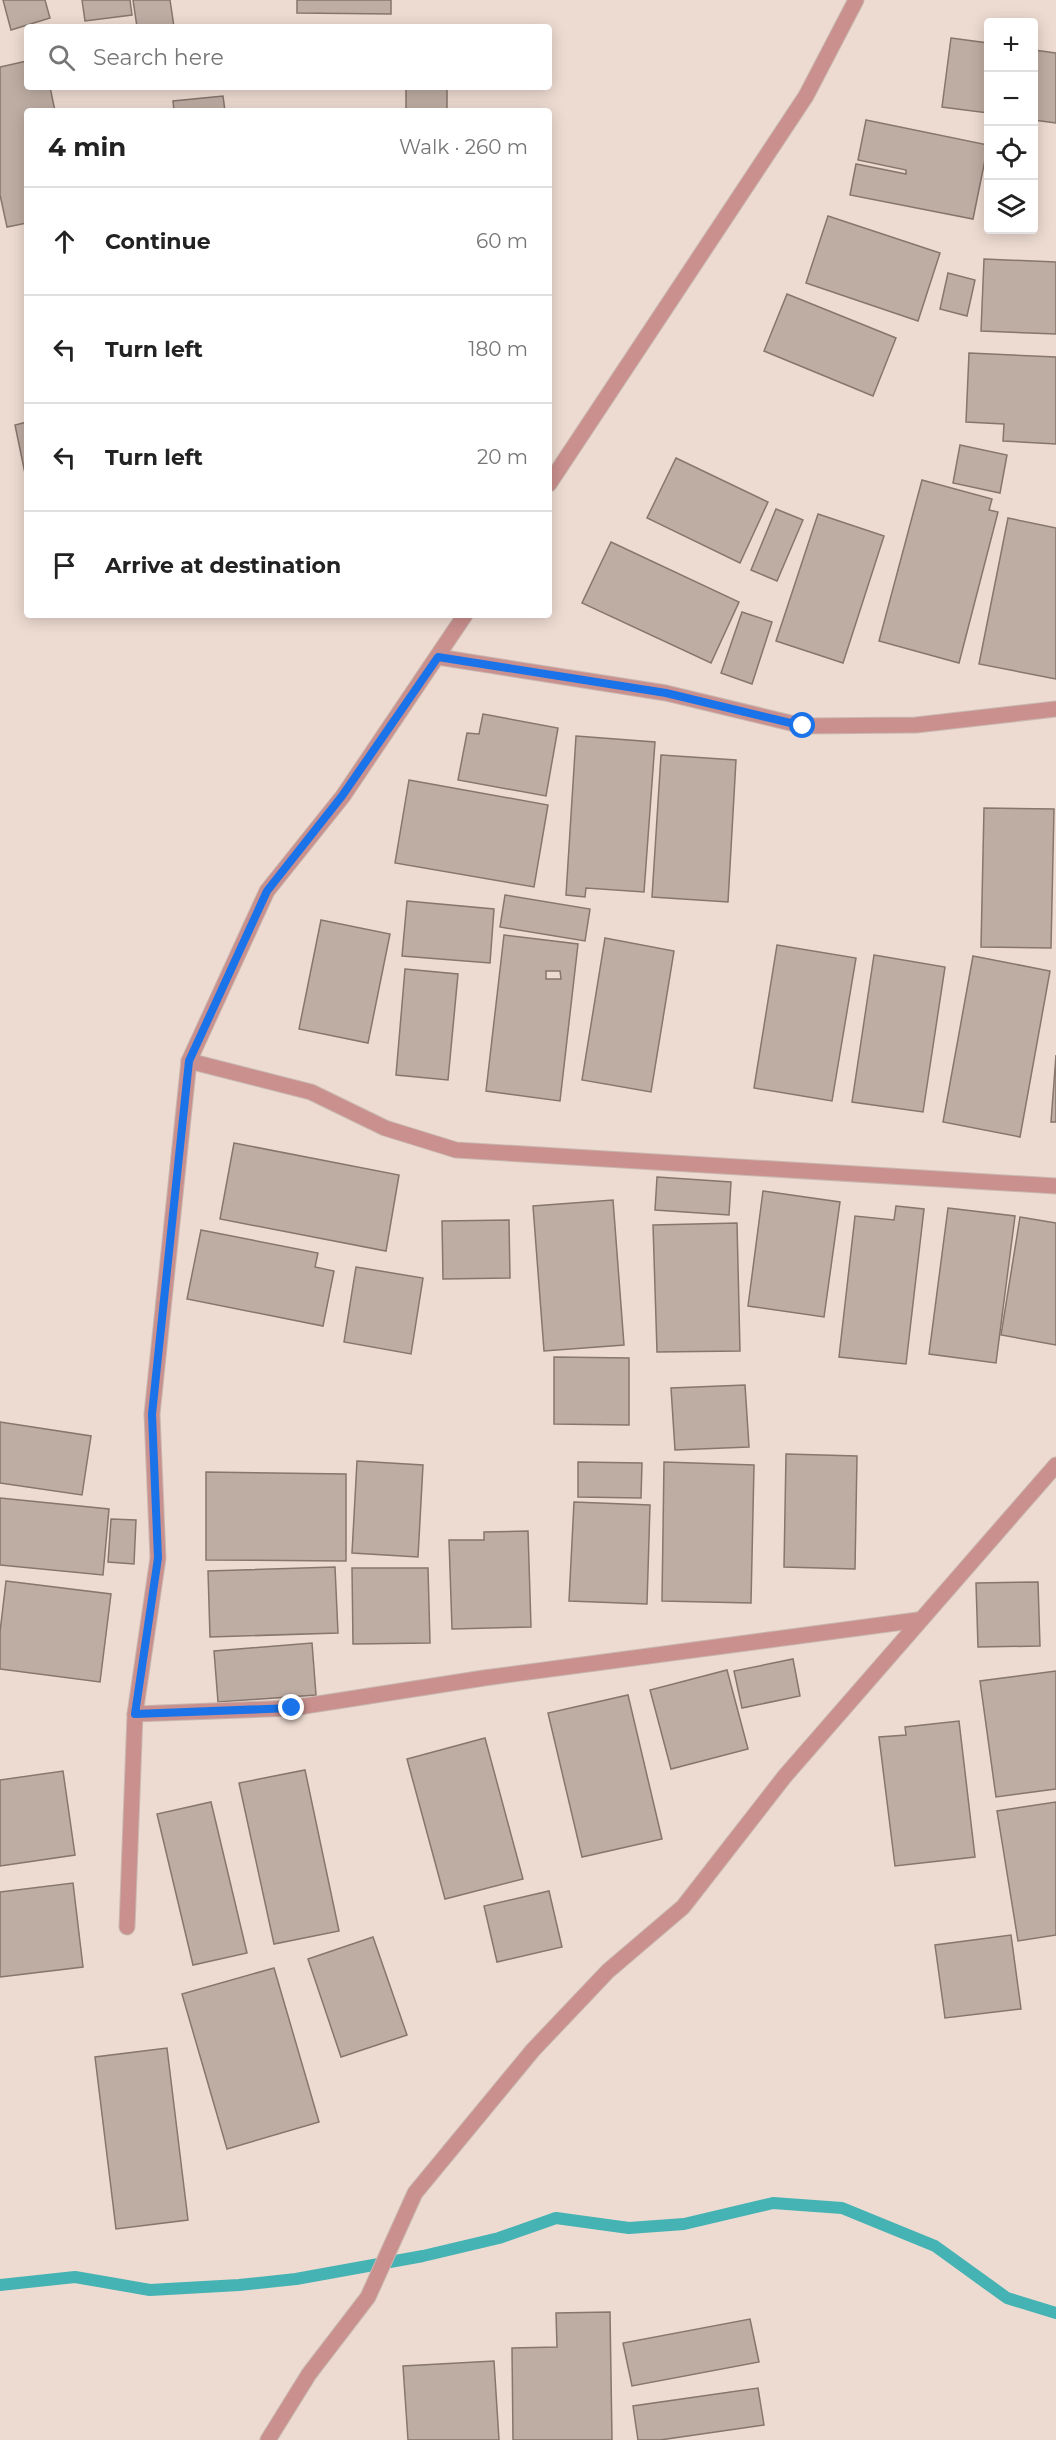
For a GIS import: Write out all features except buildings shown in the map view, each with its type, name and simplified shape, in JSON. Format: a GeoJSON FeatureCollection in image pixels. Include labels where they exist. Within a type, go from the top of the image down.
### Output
{"type":"FeatureCollection","features":[{"type":"Feature","properties":{"kind":"street"},"geometry":{"type":"LineString","coordinates":[[552,479],[806,96],[856,0]]}},
{"type":"Feature","properties":{"kind":"street"},"geometry":{"type":"LineString","coordinates":[[127,1927],[135,1714],[158,1558],[152,1414],[189,1061],[267,891],[342,796],[463,618]]}},
{"type":"Feature","properties":{"kind":"street"},"geometry":{"type":"LineString","coordinates":[[438,657],[666,693],[803,726],[916,725],[1056,709]]}},
{"type":"Feature","properties":{"kind":"street"},"geometry":{"type":"LineString","coordinates":[[189,1061],[310,1092],[385,1128],[456,1150],[1056,1186]]}},
{"type":"Feature","properties":{"kind":"street"},"geometry":{"type":"LineString","coordinates":[[268,2440],[309,2374],[368,2297],[415,2193],[533,2050],[608,1971],[683,1907],[785,1776],[918,1620],[1056,1465]]}},
{"type":"Feature","properties":{"kind":"street"},"geometry":{"type":"LineString","coordinates":[[135,1714],[292,1708],[484,1678],[918,1620]]}},
{"type":"Feature","properties":{"kind":"waterway"},"geometry":{"type":"LineString","coordinates":[[0,2285],[75,2277],[150,2290],[296,2279],[423,2256],[499,2238],[556,2218],[629,2228],[684,2224],[773,2203],[842,2208],[935,2246],[1007,2298],[1056,2313]]}},
{"type":"Feature","properties":{"kind":"route"},"geometry":{"type":"LineString","coordinates":[[292,1708],[135,1714],[158,1558],[152,1414],[189,1061],[267,891],[342,796],[438,657],[666,693],[803,726]]}}]}
